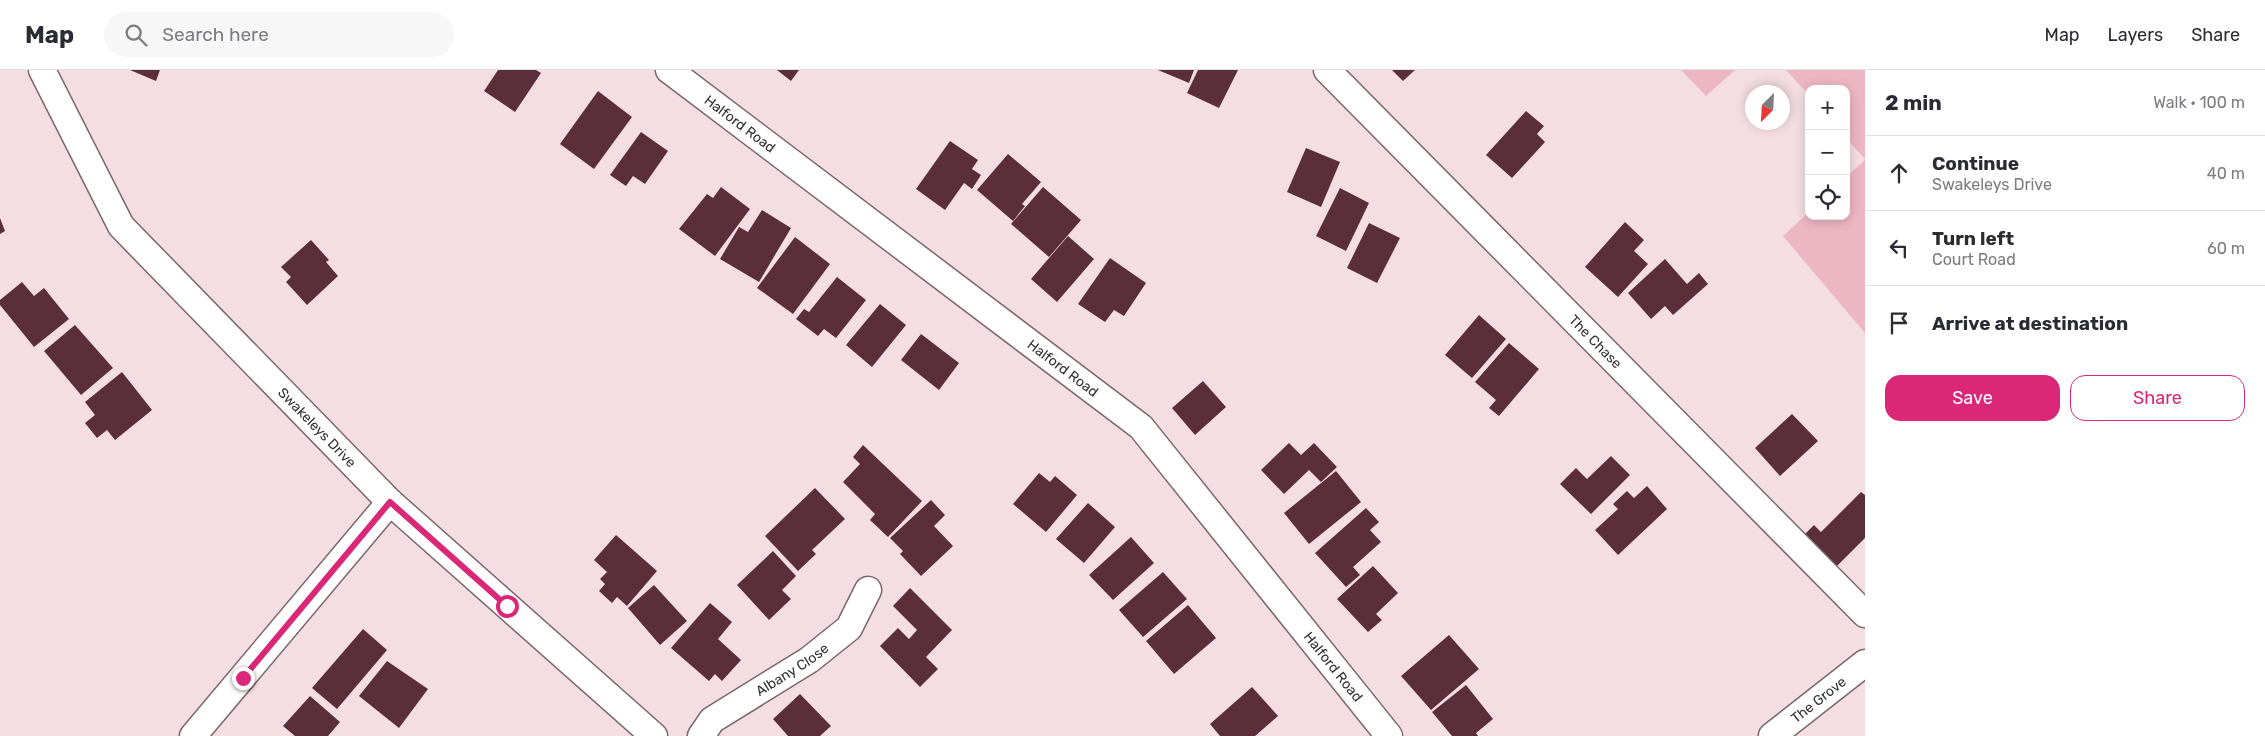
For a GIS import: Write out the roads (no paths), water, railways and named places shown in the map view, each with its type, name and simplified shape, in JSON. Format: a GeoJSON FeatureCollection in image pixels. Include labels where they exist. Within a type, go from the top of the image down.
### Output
{"type":"FeatureCollection","features":[{"type":"Feature","properties":{"kind":"street","name":"Swakeleys Drive"},"geometry":{"type":"LineString","coordinates":[[42,70],[121,226],[390,502],[654,736]]}},
{"type":"Feature","properties":{"kind":"street","name":"Halford Road"},"geometry":{"type":"LineString","coordinates":[[669,70],[1141,427],[1389,736]]}},
{"type":"Feature","properties":{"kind":"street","name":"The Chase"},"geometry":{"type":"LineString","coordinates":[[1327,70],[1865,614]]}},
{"type":"Feature","properties":{"kind":"street"},"geometry":{"type":"LineString","coordinates":[[194,736],[390,502]]}},
{"type":"Feature","properties":{"kind":"street","name":"Albany Close"},"geometry":{"type":"LineString","coordinates":[[701,736],[712,720],[809,660],[849,628],[868,590]]}},
{"type":"Feature","properties":{"kind":"street","name":"The Grove"},"geometry":{"type":"LineString","coordinates":[[1772,736],[1864,667]]}}]}
